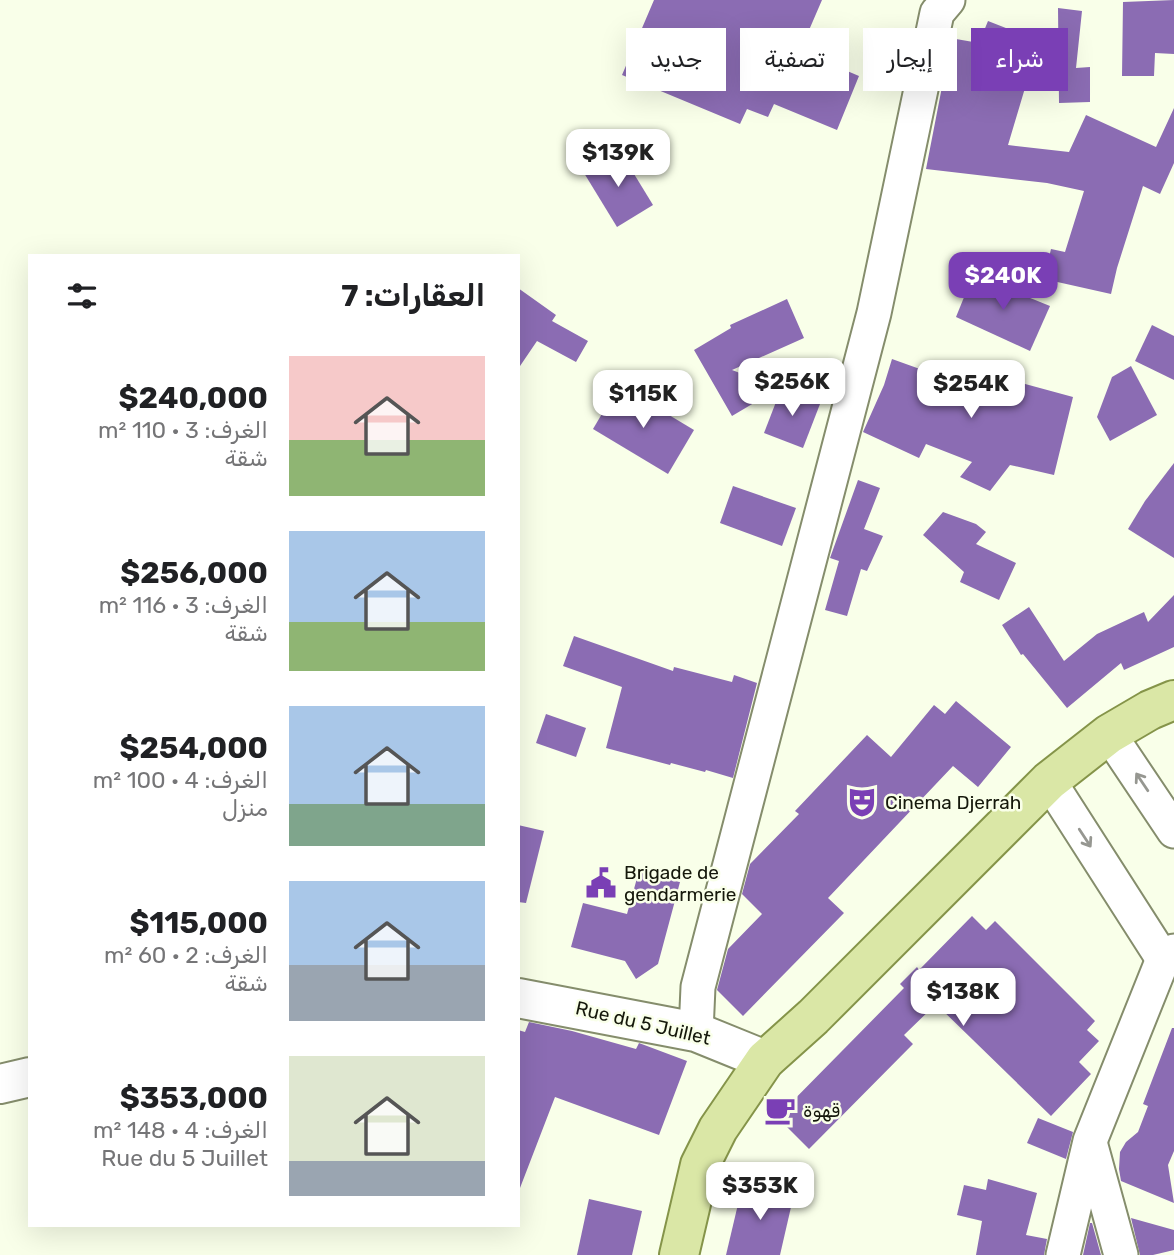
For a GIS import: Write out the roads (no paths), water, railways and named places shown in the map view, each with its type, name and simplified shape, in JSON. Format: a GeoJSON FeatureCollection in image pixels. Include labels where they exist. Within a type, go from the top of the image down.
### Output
{"type":"FeatureCollection","features":[{"type":"Feature","properties":{"kind":"main road"},"geometry":{"type":"LineString","coordinates":[[680,1255],[700,1166],[718,1129],[765,1060],[813,1017],[1049,781],[1109,734],[1150,710],[1174,700]]}},
{"type":"Feature","properties":{"kind":"street"},"geometry":{"type":"LineString","coordinates":[[696,1032],[698,987],[874,313],[937,13],[948,0]]}},
{"type":"Feature","properties":{"kind":"street"},"geometry":{"type":"LineString","coordinates":[[1109,734],[1174,831]]}},
{"type":"Feature","properties":{"kind":"street"},"geometry":{"type":"LineString","coordinates":[[1049,781],[1168,955],[1090,1141],[1063,1255]]}},
{"type":"Feature","properties":{"kind":"street","name":"Rue du 5 Juillet"},"geometry":{"type":"LineString","coordinates":[[520,998],[696,1032],[765,1060]]}},
{"type":"Feature","properties":{"kind":"street"},"geometry":{"type":"LineString","coordinates":[[0,1084],[28,1077]]}},
{"type":"Feature","properties":{"kind":"street"},"geometry":{"type":"LineString","coordinates":[[1090,1141],[1121,1255]]}},
{"type":"Feature","properties":{"kind":"place","name":"Cinema Djerrah"},"geometry":{"type":"Point","coordinates":[862,802]}},
{"type":"Feature","properties":{"kind":"place","name":"Brigade de gendarmerie"},"geometry":{"type":"Point","coordinates":[601,883]}},
{"type":"Feature","properties":{"kind":"place","name":"قهوة"},"geometry":{"type":"Point","coordinates":[780,1110]}}]}
